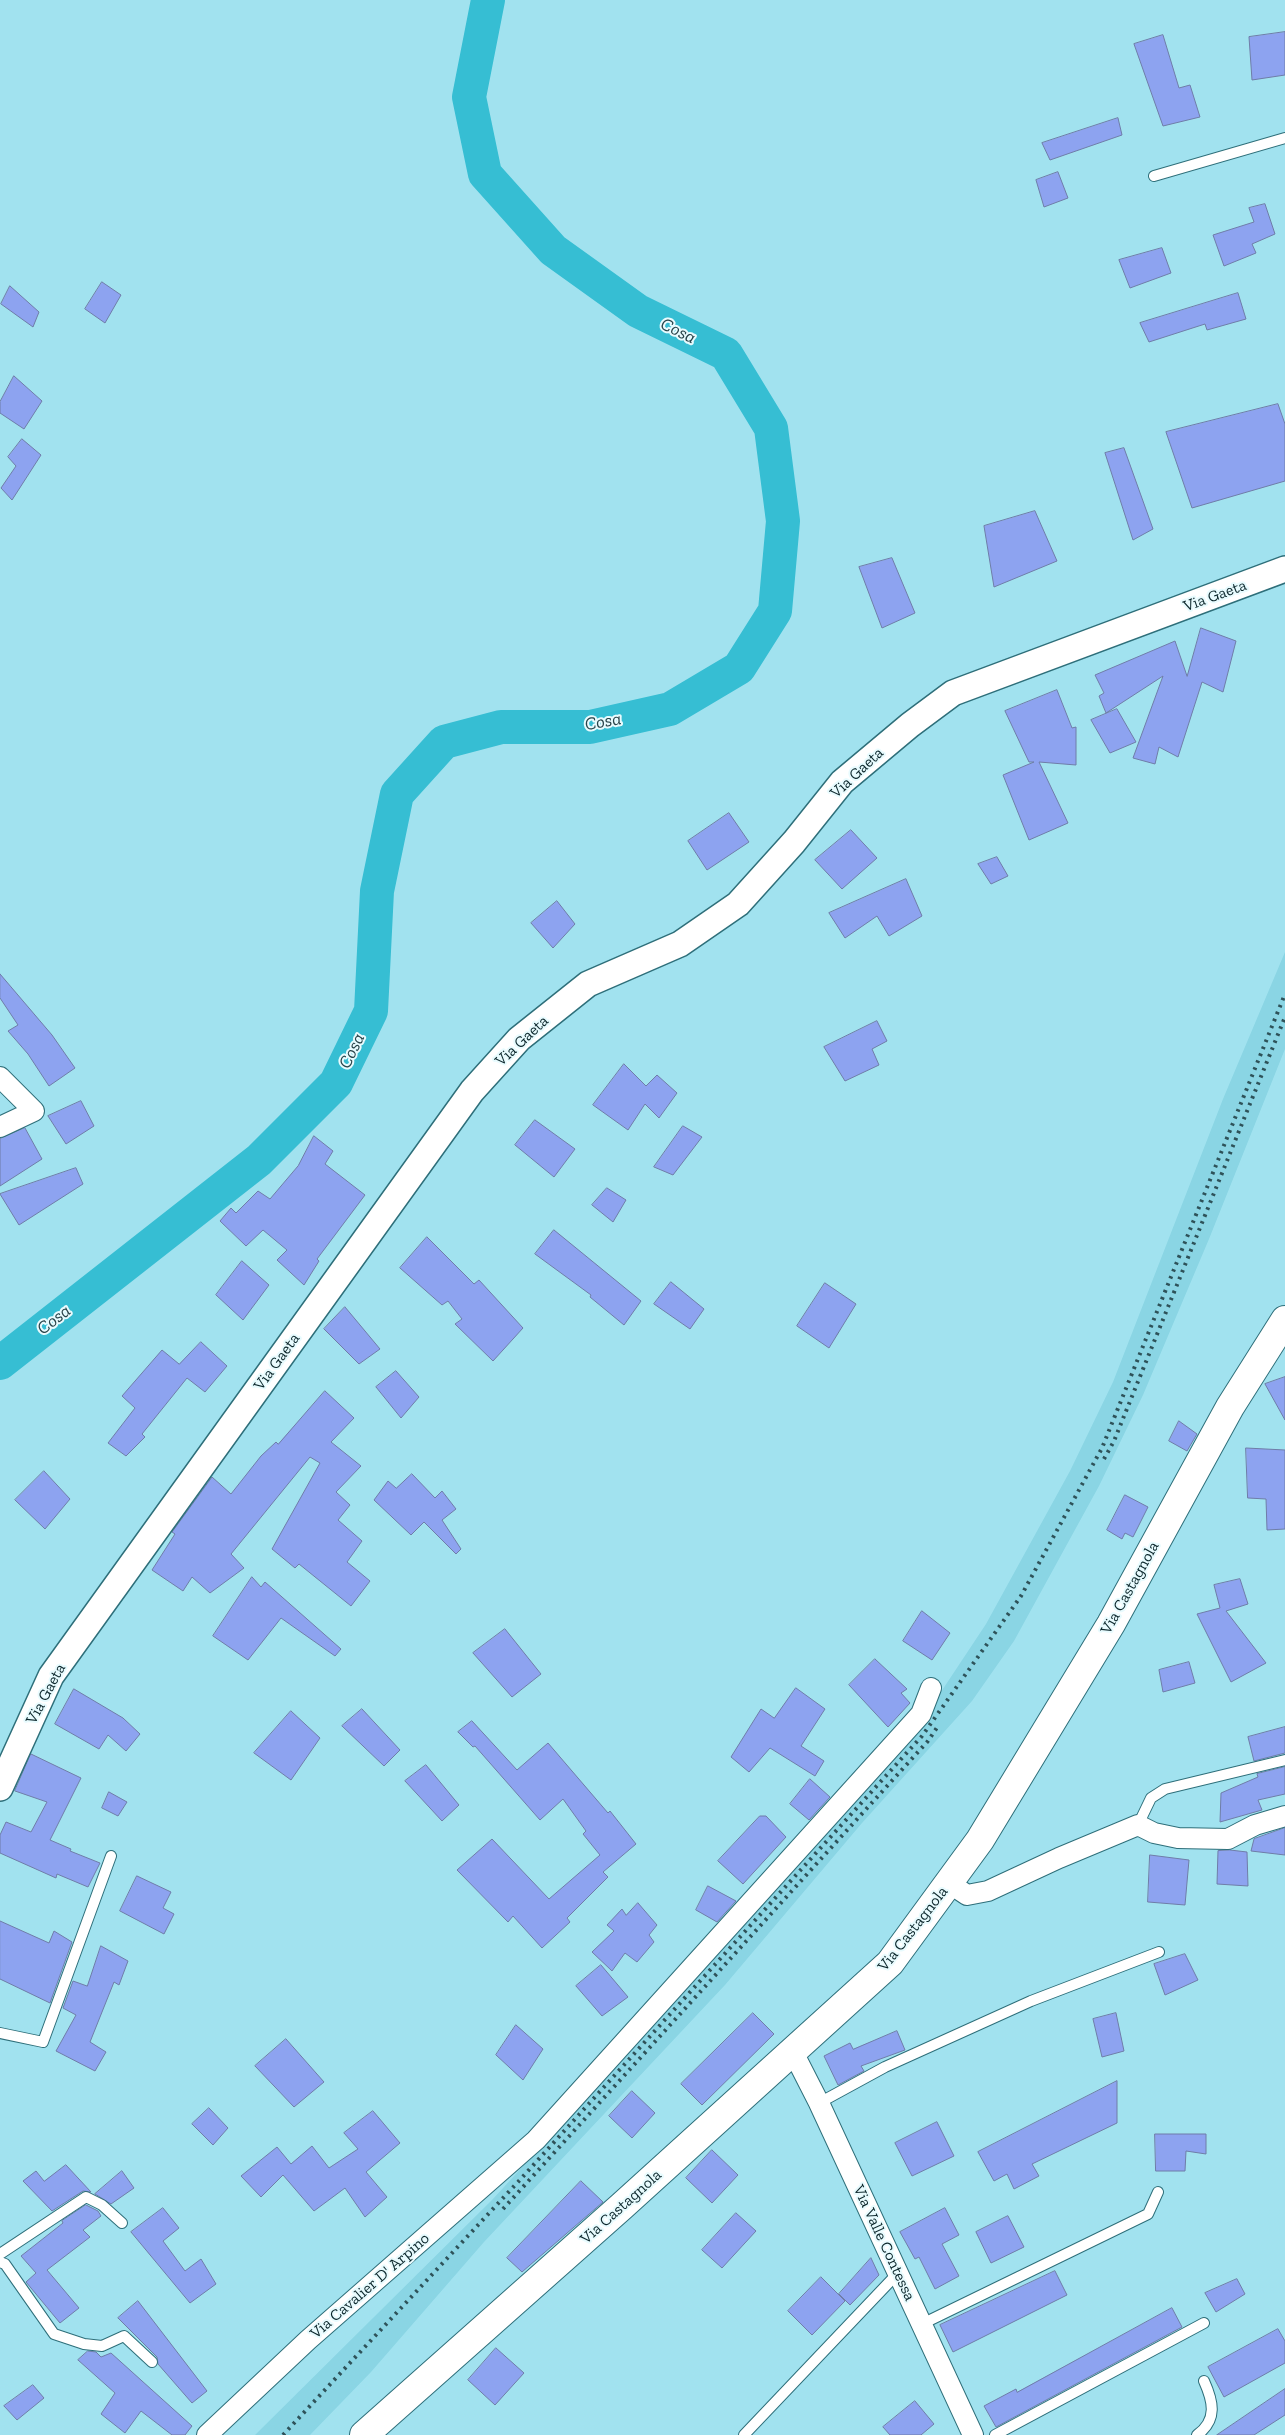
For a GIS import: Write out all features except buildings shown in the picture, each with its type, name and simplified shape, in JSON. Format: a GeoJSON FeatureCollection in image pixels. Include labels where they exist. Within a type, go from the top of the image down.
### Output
{"type":"FeatureCollection","features":[{"type":"Feature","properties":{"kind":"main road","name":"Via Castagnola"},"geometry":{"type":"LineString","coordinates":[[364,2435],[890,1963],[980,1840],[1111,1624],[1226,1414],[1285,1320]]}},
{"type":"Feature","properties":{"kind":"main road"},"geometry":{"type":"LineString","coordinates":[[1255,1367],[1285,1341]]}},
{"type":"Feature","properties":{"kind":"street","name":"Via Gaeta"},"geometry":{"type":"LineString","coordinates":[[3,1776],[51,1676],[467,1098],[519,1039],[588,984],[680,944],[738,904],[794,842],[842,782],[910,725],[953,693],[1285,569]]}},
{"type":"Feature","properties":{"kind":"street"},"geometry":{"type":"LineString","coordinates":[[0,1077],[34,1111],[0,1127]]}},
{"type":"Feature","properties":{"kind":"street","name":"Via Cavalier D' Arpino"},"geometry":{"type":"LineString","coordinates":[[207,2435],[308,2340],[536,2140],[920,1714],[931,1688]]}},
{"type":"Feature","properties":{"kind":"street"},"geometry":{"type":"LineString","coordinates":[[949,1883],[967,1895],[988,1891],[1059,1858],[1138,1825],[1154,1833],[1178,1838],[1228,1839],[1255,1825],[1285,1816]]}},
{"type":"Feature","properties":{"kind":"street","name":"Via Valle Contessa"},"geometry":{"type":"LineString","coordinates":[[793,2052],[820,2103],[973,2435]]}},
{"type":"Feature","properties":{"kind":"lane"},"geometry":{"type":"LineString","coordinates":[[1154,176],[1285,138]]}},
{"type":"Feature","properties":{"kind":"lane"},"geometry":{"type":"LineString","coordinates":[[1138,1825],[1151,1798],[1165,1789],[1285,1760]]}},
{"type":"Feature","properties":{"kind":"lane"},"geometry":{"type":"LineString","coordinates":[[0,2033],[43,2042],[111,1856]]}},
{"type":"Feature","properties":{"kind":"lane"},"geometry":{"type":"LineString","coordinates":[[820,2103],[885,2067],[1030,2001],[1158,1952]]}},
{"type":"Feature","properties":{"kind":"lane"},"geometry":{"type":"LineString","coordinates":[[922,2324],[1148,2214],[1158,2192]]}},
{"type":"Feature","properties":{"kind":"lane"},"geometry":{"type":"LineString","coordinates":[[0,2254],[86,2197],[102,2205],[122,2223]]}},
{"type":"Feature","properties":{"kind":"lane"},"geometry":{"type":"LineString","coordinates":[[0,2262],[5,2264],[54,2334],[84,2344],[102,2346],[124,2336],[152,2362]]}},
{"type":"Feature","properties":{"kind":"lane"},"geometry":{"type":"LineString","coordinates":[[744,2435],[898,2273]]}},
{"type":"Feature","properties":{"kind":"lane"},"geometry":{"type":"LineString","coordinates":[[995,2435],[1204,2323]]}},
{"type":"Feature","properties":{"kind":"lane"},"geometry":{"type":"LineString","coordinates":[[1197,2435],[1210,2420],[1213,2402],[1204,2381]]}},
{"type":"Feature","properties":{"kind":"shaded area"},"geometry":{"type":"Polygon","coordinates":[[[1285,952],[1285,1049],[1209,1239],[1143,1395],[1099,1486],[1014,1641],[972,1701],[862,1823],[725,1985],[484,2242],[371,2372],[310,2435],[255,2435],[492,2200],[616,2065],[931,1707],[986,1624],[1070,1471],[1113,1382],[1223,1099],[1285,952]]]}},
{"type":"Feature","properties":{"kind":"waterway","name":"Cosa"},"geometry":{"type":"LineString","coordinates":[[0,1363],[259,1160],[336,1083],[371,1011],[377,891],[397,794],[444,742],[501,727],[590,727],[670,709],[739,668],[775,611],[783,521],[771,428],[726,354],[638,311],[553,250],[485,174],[469,97],[488,0]]}},
{"type":"Feature","properties":{"kind":"railway"},"geometry":{"type":"LineString","coordinates":[[283,2435],[518,2182],[922,1736],[1021,1596],[1102,1448],[1285,994]]}},
{"type":"Feature","properties":{"kind":"railway"},"geometry":{"type":"LineString","coordinates":[[1104,1459],[1114,1441],[1285,1017]]}},
{"type":"Feature","properties":{"kind":"railway"},"geometry":{"type":"LineString","coordinates":[[503,2209],[928,1741],[938,1726]]}}]}
